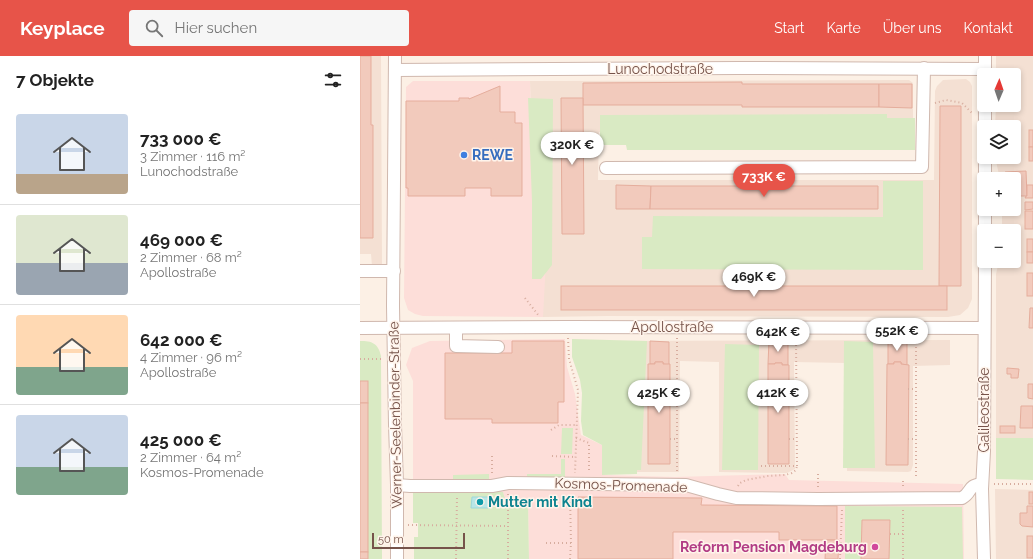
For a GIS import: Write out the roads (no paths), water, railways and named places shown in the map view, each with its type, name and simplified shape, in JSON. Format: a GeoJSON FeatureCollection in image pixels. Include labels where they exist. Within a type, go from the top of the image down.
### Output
{"type":"FeatureCollection","features":[{"type":"Feature","properties":{"kind":"street","name":"Werner-Seelenbinder-Straße"},"geometry":{"type":"LineString","coordinates":[[395,56],[394,328],[397,559]]}},
{"type":"Feature","properties":{"kind":"street"},"geometry":{"type":"LineString","coordinates":[[984,68],[985,56]]}},
{"type":"Feature","properties":{"kind":"street","name":"Lunochodstraße"},"geometry":{"type":"LineString","coordinates":[[396,70],[738,62],[924,68],[977,72]]}},
{"type":"Feature","properties":{"kind":"street"},"geometry":{"type":"LineString","coordinates":[[606,168],[922,167],[924,68]]}},
{"type":"Feature","properties":{"kind":"street","name":"Galileostraße"},"geometry":{"type":"LineString","coordinates":[[984,559],[982,484],[984,451],[985,268]]}},
{"type":"Feature","properties":{"kind":"street"},"geometry":{"type":"LineString","coordinates":[[360,271],[394,271]]}},
{"type":"Feature","properties":{"kind":"street","name":"Apollostraße"},"geometry":{"type":"LineString","coordinates":[[360,328],[984,328]]}},
{"type":"Feature","properties":{"kind":"street"},"geometry":{"type":"LineString","coordinates":[[456,328],[456,346],[498,346]]}},
{"type":"Feature","properties":{"kind":"street","name":"Kosmos-Promenade"},"geometry":{"type":"LineString","coordinates":[[397,485],[492,486],[508,483],[573,488],[589,484],[686,485],[736,498],[842,498],[903,492],[962,498],[973,486],[982,484]]}},
{"type":"Feature","properties":{"kind":"water"},"geometry":{"type":"Polygon","coordinates":[[[472,497],[490,497],[490,508],[471,508],[472,497]]]}},
{"type":"Feature","properties":{"kind":"place","name":"REWE"},"geometry":{"type":"Point","coordinates":[464,155]}},
{"type":"Feature","properties":{"kind":"place","name":"Mutter mit Kind"},"geometry":{"type":"Point","coordinates":[480,502]}},
{"type":"Feature","properties":{"kind":"place","name":"Reform Pension Magdeburg"},"geometry":{"type":"Point","coordinates":[875,547]}}]}
